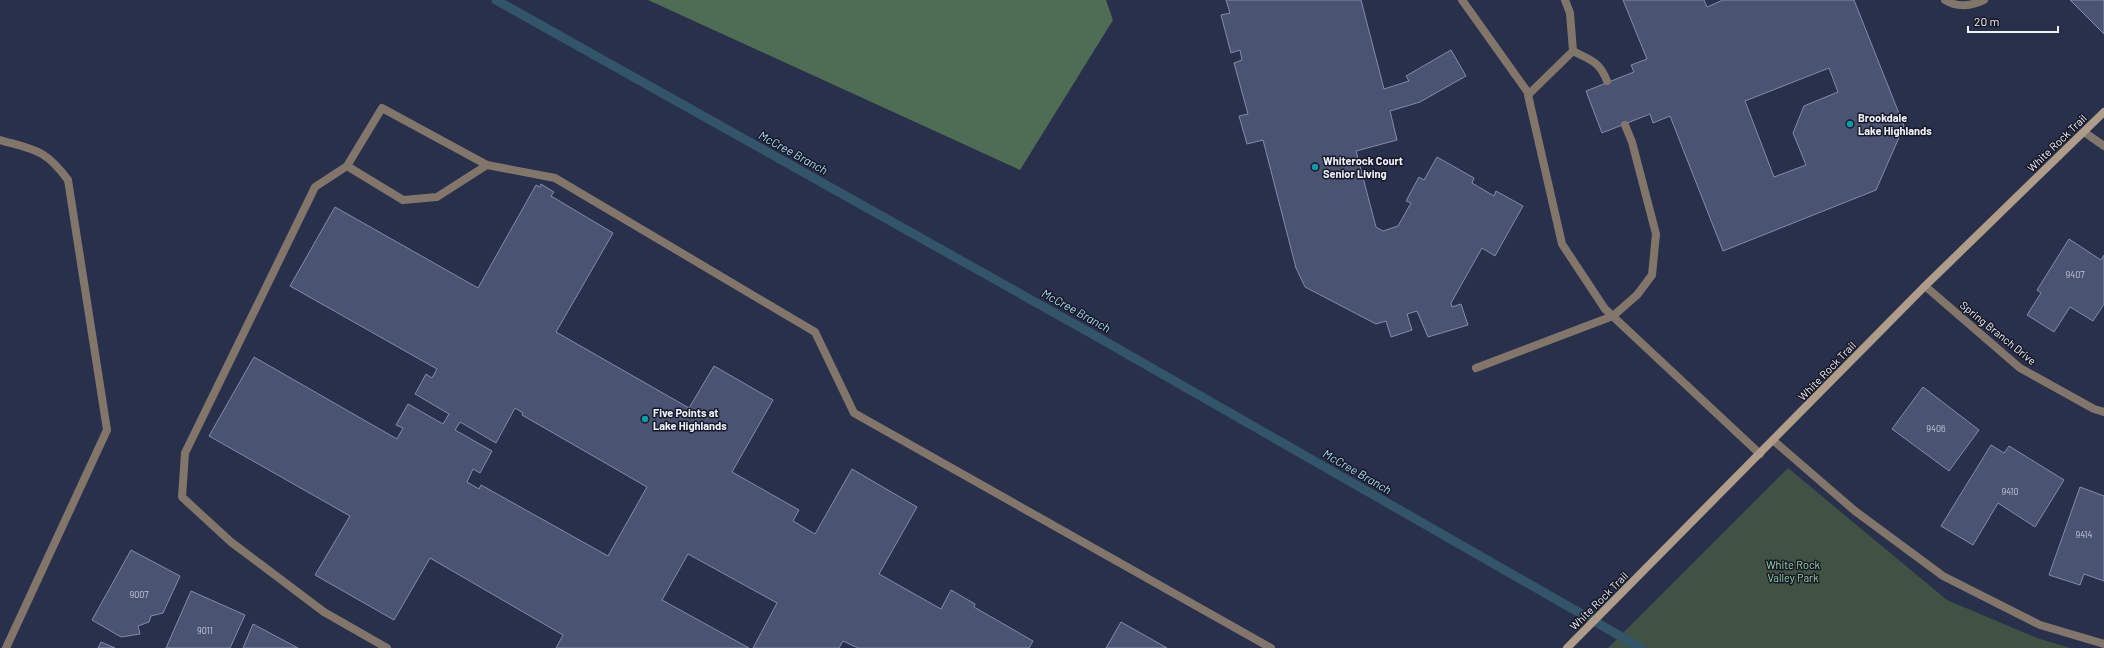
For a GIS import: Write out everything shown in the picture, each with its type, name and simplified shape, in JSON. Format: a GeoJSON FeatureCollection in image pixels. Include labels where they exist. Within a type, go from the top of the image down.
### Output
{"type":"FeatureCollection","features":[{"type":"Feature","properties":{"kind":"street"},"geometry":{"type":"LineString","coordinates":[[1462,0],[1529,94],[1562,244],[1605,309],[1760,454]]}},
{"type":"Feature","properties":{"kind":"street"},"geometry":{"type":"LineString","coordinates":[[1565,0],[1570,13],[1573,51]]}},
{"type":"Feature","properties":{"kind":"street"},"geometry":{"type":"LineString","coordinates":[[1945,0],[1952,5],[1973,5],[1984,0]]}},
{"type":"Feature","properties":{"kind":"street"},"geometry":{"type":"LineString","coordinates":[[1529,94],[1573,51]]}},
{"type":"Feature","properties":{"kind":"street"},"geometry":{"type":"LineString","coordinates":[[1573,51],[1602,68],[1607,81]]}},
{"type":"Feature","properties":{"kind":"street"},"geometry":{"type":"LineString","coordinates":[[387,648],[324,612],[232,542],[182,497],[185,453],[315,187],[347,166],[382,108],[487,165],[555,178],[815,332],[854,413],[1271,648]]}},
{"type":"Feature","properties":{"kind":"street","name":"White Rock Trail"},"geometry":{"type":"LineString","coordinates":[[1568,648],[1774,441],[1925,286],[2104,112]]}},
{"type":"Feature","properties":{"kind":"street"},"geometry":{"type":"LineString","coordinates":[[1476,368],[1613,316],[1637,295],[1652,275],[1656,234],[1632,142],[1625,125]]}},
{"type":"Feature","properties":{"kind":"street"},"geometry":{"type":"LineString","coordinates":[[2084,132],[2104,146]]}},
{"type":"Feature","properties":{"kind":"street"},"geometry":{"type":"LineString","coordinates":[[0,140],[41,152],[57,166],[68,180],[107,430],[6,648]]}},
{"type":"Feature","properties":{"kind":"street"},"geometry":{"type":"LineString","coordinates":[[347,166],[403,200],[437,197],[487,165]]}},
{"type":"Feature","properties":{"kind":"street","name":"Spring Branch Drive"},"geometry":{"type":"LineString","coordinates":[[1925,286],[2020,368],[2104,412]]}},
{"type":"Feature","properties":{"kind":"street"},"geometry":{"type":"LineString","coordinates":[[1774,441],[1855,511],[1943,576],[2040,625],[2104,644]]}},
{"type":"Feature","properties":{"kind":"green space"},"geometry":{"type":"Polygon","coordinates":[[[648,0],[1106,0],[1113,20],[1020,170],[648,0]]]}},
{"type":"Feature","properties":{"kind":"green space","name":"White Rock Valley Park"},"geometry":{"type":"Polygon","coordinates":[[[1788,468],[1947,600],[2037,638],[2070,648],[1608,648],[1788,468]]]}},
{"type":"Feature","properties":{"kind":"building","name":"Whiterock Court Senior Living"},"geometry":{"type":"Polygon","coordinates":[[[1226,0],[1361,0],[1384,89],[1409,81],[1406,76],[1451,50],[1466,76],[1420,102],[1390,111],[1397,140],[1356,151],[1376,227],[1383,231],[1398,226],[1411,203],[1406,201],[1419,177],[1424,180],[1437,157],[1474,178],[1472,183],[1494,196],[1496,191],[1523,206],[1495,256],[1482,248],[1451,303],[1452,307],[1461,304],[1468,325],[1428,337],[1417,311],[1407,314],[1412,330],[1391,337],[1386,321],[1376,324],[1305,287],[1296,268],[1263,140],[1247,144],[1239,116],[1248,114],[1234,63],[1242,60],[1240,50],[1231,53],[1221,15],[1230,13],[1226,0]]]}},
{"type":"Feature","properties":{"kind":"building","name":"Brookdale Lake Highlands"},"geometry":{"type":"Polygon","coordinates":[[[1623,0],[1704,0],[1707,7],[1723,0],[1854,0],[1904,126],[1876,190],[1723,251],[1670,116],[1653,123],[1650,114],[1602,133],[1586,91],[1634,72],[1631,65],[1647,59],[1623,0]],[[1829,68],[1745,101],[1774,177],[1806,165],[1793,133],[1804,106],[1838,92],[1829,68]]]}},
{"type":"Feature","properties":{"kind":"building"},"geometry":{"type":"Polygon","coordinates":[[[2070,0],[2104,0],[2104,34],[2070,0]]]}},
{"type":"Feature","properties":{"kind":"building","name":"Five Points at Lake Highlands"},"geometry":{"type":"Polygon","coordinates":[[[541,184],[554,192],[551,196],[613,233],[556,332],[689,408],[714,366],[773,400],[732,472],[799,510],[793,521],[815,534],[852,469],[917,507],[879,574],[941,609],[951,590],[975,604],[974,607],[1033,641],[1029,648],[858,648],[843,641],[839,648],[753,648],[777,603],[688,554],[662,600],[749,648],[556,648],[563,635],[430,558],[394,620],[315,575],[350,516],[209,436],[254,357],[397,439],[403,428],[396,425],[408,404],[443,424],[449,414],[415,394],[426,374],[432,378],[437,369],[290,286],[335,207],[478,288],[536,185],[540,187],[541,184]],[[515,408],[496,443],[460,422],[455,430],[492,451],[480,473],[473,469],[467,482],[479,489],[481,485],[608,556],[647,487],[522,415],[523,413],[515,408]]]}},
{"type":"Feature","properties":{"kind":"building"},"geometry":{"type":"Polygon","coordinates":[[[2069,239],[2101,260],[2104,255],[2104,304],[2093,321],[2070,307],[2054,332],[2027,315],[2041,293],[2037,290],[2069,239]]]}},
{"type":"Feature","properties":{"kind":"building"},"geometry":{"type":"Polygon","coordinates":[[[1923,387],[1979,430],[1949,471],[1892,429],[1923,387]]]}},
{"type":"Feature","properties":{"kind":"building"},"geometry":{"type":"Polygon","coordinates":[[[1991,445],[2004,453],[2009,446],[2064,480],[2035,527],[1998,503],[1973,545],[1941,526],[1991,445]]]}},
{"type":"Feature","properties":{"kind":"building"},"geometry":{"type":"Polygon","coordinates":[[[2080,487],[2104,496],[2104,581],[2084,574],[2080,585],[2049,575],[2080,487]]]}},
{"type":"Feature","properties":{"kind":"building"},"geometry":{"type":"Polygon","coordinates":[[[131,550],[180,576],[163,613],[151,616],[149,622],[138,626],[140,634],[121,637],[92,620],[131,550]]]}},
{"type":"Feature","properties":{"kind":"building"},"geometry":{"type":"Polygon","coordinates":[[[191,591],[245,615],[230,648],[166,648],[191,591]]]}},
{"type":"Feature","properties":{"kind":"building"},"geometry":{"type":"Polygon","coordinates":[[[1121,622],[1167,648],[1106,648],[1121,622]]]}},
{"type":"Feature","properties":{"kind":"building"},"geometry":{"type":"Polygon","coordinates":[[[253,624],[298,648],[243,648],[253,624]]]}},
{"type":"Feature","properties":{"kind":"building"},"geometry":{"type":"Polygon","coordinates":[[[101,642],[115,648],[98,648],[101,642]]]}},
{"type":"Feature","properties":{"kind":"waterway","name":"McCree Branch"},"geometry":{"type":"LineString","coordinates":[[496,0],[1094,335],[1641,648]]}},
{"type":"Feature","properties":{"kind":"place","name":"Brookdale Lake Highlands"},"geometry":{"type":"Point","coordinates":[1850,124]}},
{"type":"Feature","properties":{"kind":"place","name":"Whiterock Court Senior Living"},"geometry":{"type":"Point","coordinates":[1315,167]}},
{"type":"Feature","properties":{"kind":"place","name":"Five Points at Lake Highlands"},"geometry":{"type":"Point","coordinates":[645,419]}}]}
